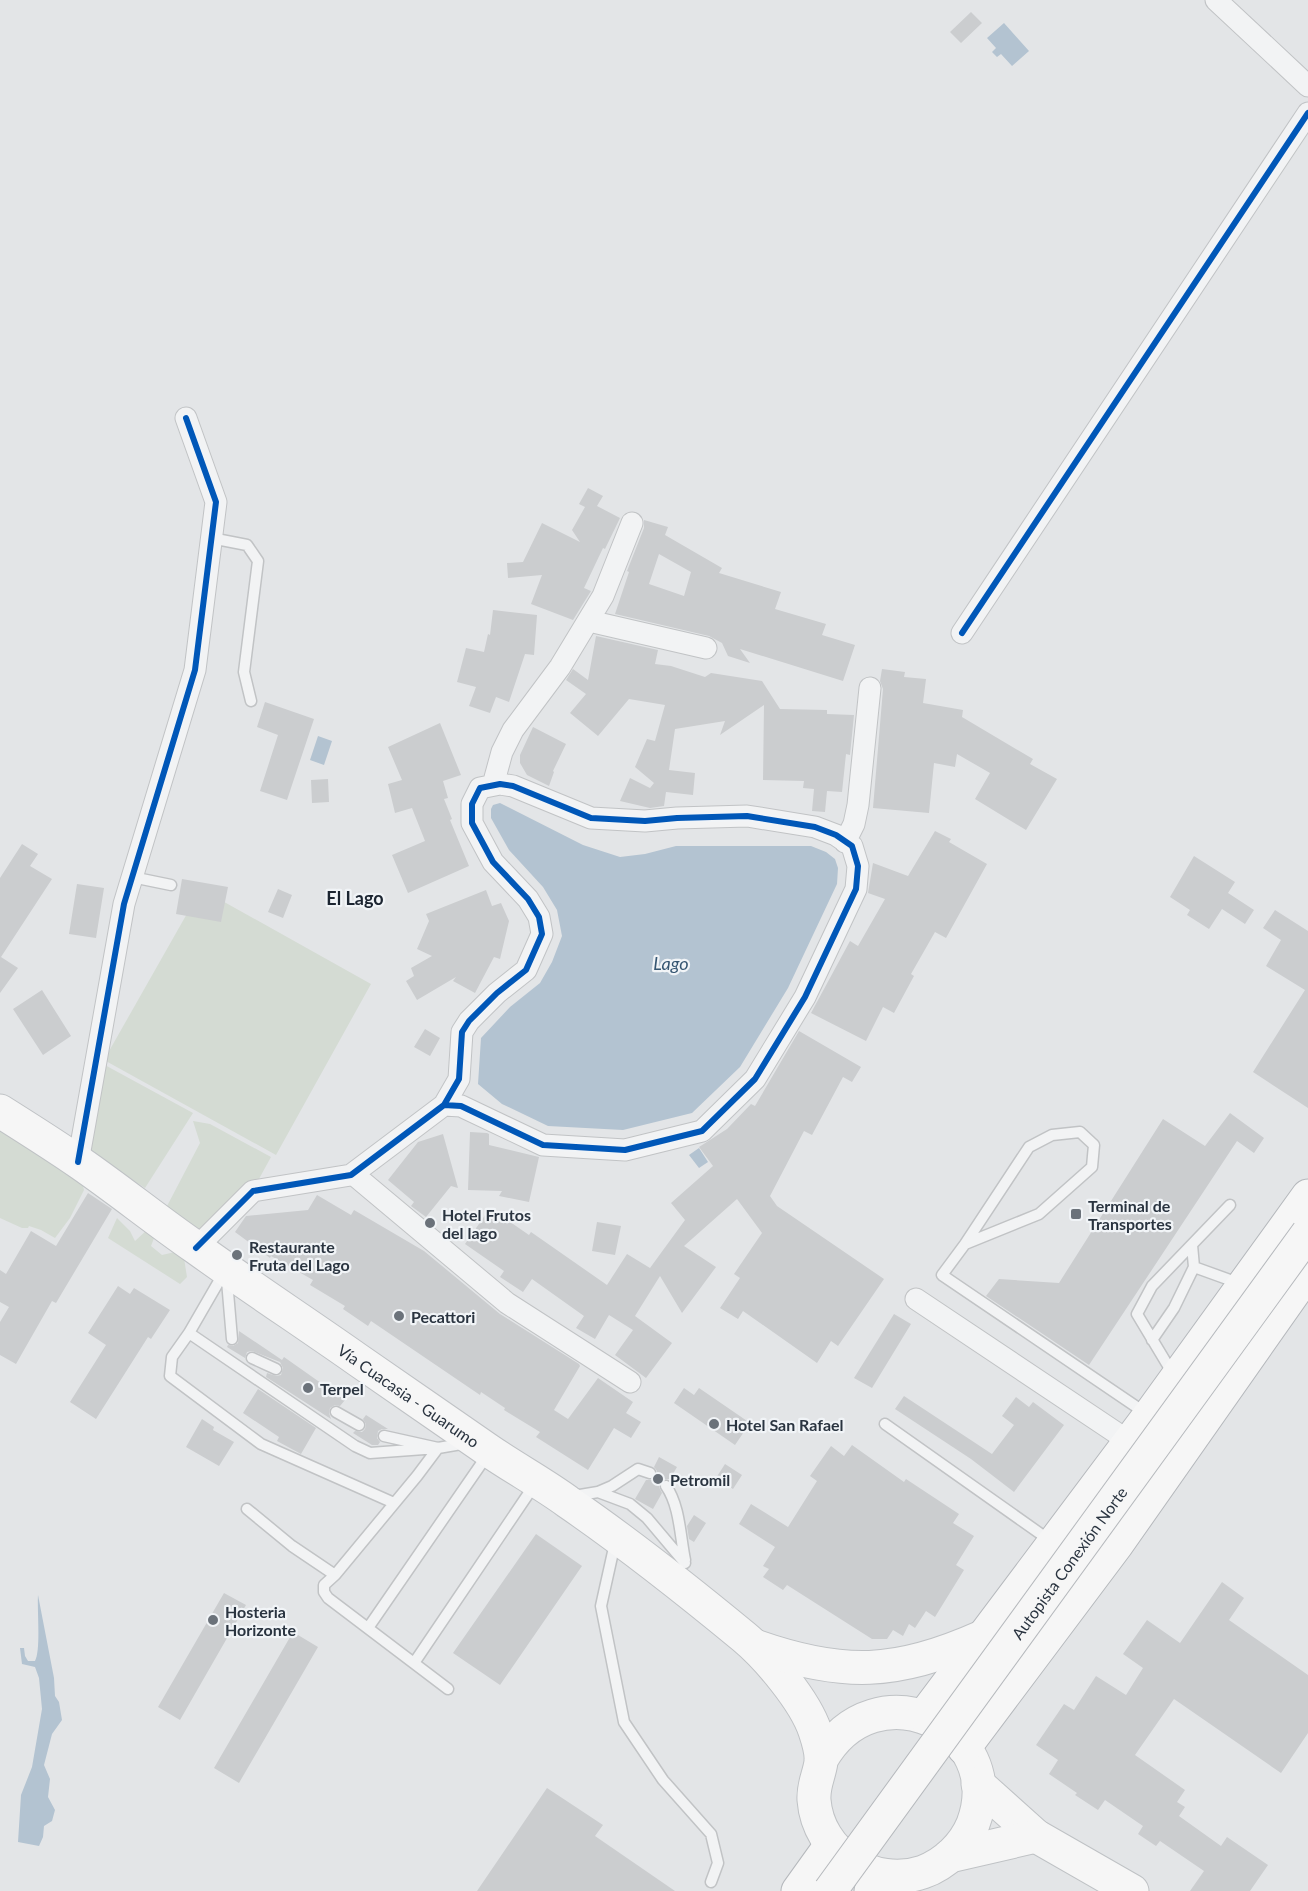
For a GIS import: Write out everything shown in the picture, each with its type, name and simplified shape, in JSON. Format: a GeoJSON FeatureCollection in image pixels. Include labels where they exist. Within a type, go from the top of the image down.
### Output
{"type":"FeatureCollection","features":[{"type":"Feature","properties":{"kind":"main road","name":"Vía Cuacasia - Guarumo"},"geometry":{"type":"LineString","coordinates":[[0,1111],[78,1162],[196,1248],[483,1447],[617,1537],[686,1576],[755,1646],[800,1701],[815,1729],[821,1760]]}},
{"type":"Feature","properties":{"kind":"main road"},"geometry":{"type":"LineString","coordinates":[[924,1716],[1176,1380],[1308,1196]]}},
{"type":"Feature","properties":{"kind":"main road","name":"Autopista Conexión Norte"},"geometry":{"type":"LineString","coordinates":[[830,1891],[1308,1233]]}},
{"type":"Feature","properties":{"kind":"main road"},"geometry":{"type":"LineString","coordinates":[[964,1748],[1123,1535],[1308,1272]]}},
{"type":"Feature","properties":{"kind":"main road"},"geometry":{"type":"LineString","coordinates":[[755,1646],[792,1659],[830,1667],[869,1668],[918,1661],[946,1653],[982,1637]]}},
{"type":"Feature","properties":{"kind":"main road","name":"Vía Cuacasia - Guarumo"},"geometry":{"type":"LineString","coordinates":[[800,1701],[829,1713],[859,1720]]}},
{"type":"Feature","properties":{"kind":"main road"},"geometry":{"type":"LineString","coordinates":[[950,1856],[963,1841],[973,1823],[978,1797],[975,1771],[964,1748],[953,1735],[940,1724],[924,1716],[885,1712],[859,1720],[833,1741],[821,1760],[816,1777],[815,1804],[822,1830],[831,1845],[845,1859],[863,1870],[877,1883],[925,1871],[950,1856],[1036,1836]]}},
{"type":"Feature","properties":{"kind":"main road"},"geometry":{"type":"LineString","coordinates":[[978,1784],[1036,1836],[1132,1891]]}},
{"type":"Feature","properties":{"kind":"main road"},"geometry":{"type":"LineString","coordinates":[[798,1891],[831,1845]]}},
{"type":"Feature","properties":{"kind":"street"},"geometry":{"type":"LineString","coordinates":[[1216,0],[1308,86]]}},
{"type":"Feature","properties":{"kind":"street"},"geometry":{"type":"LineString","coordinates":[[962,633],[1308,112]]}},
{"type":"Feature","properties":{"kind":"street"},"geometry":{"type":"LineString","coordinates":[[78,1162],[124,904],[195,670],[216,502],[186,418]]}},
{"type":"Feature","properties":{"kind":"street"},"geometry":{"type":"LineString","coordinates":[[493,785],[502,752],[513,730],[560,667],[603,596],[632,523]]}},
{"type":"Feature","properties":{"kind":"street"},"geometry":{"type":"LineString","coordinates":[[589,621],[706,648]]}},
{"type":"Feature","properties":{"kind":"street"},"geometry":{"type":"LineString","coordinates":[[845,842],[854,824],[858,805],[870,688]]}},
{"type":"Feature","properties":{"kind":"street"},"geometry":{"type":"LineString","coordinates":[[196,1248],[253,1191],[353,1174],[444,1106],[459,1079],[462,1032],[468,1021],[525,970],[542,934],[539,917],[528,899],[493,862],[472,823],[472,804],[480,788],[500,784],[513,786],[591,818],[645,821],[747,816],[815,827],[836,835],[852,846],[858,866],[856,889],[805,997],[755,1079],[702,1131],[625,1150],[543,1145],[461,1106],[444,1106]]}},
{"type":"Feature","properties":{"kind":"street"},"geometry":{"type":"LineString","coordinates":[[353,1174],[507,1303],[630,1382]]}},
{"type":"Feature","properties":{"kind":"street"},"geometry":{"type":"LineString","coordinates":[[915,1299],[1130,1442]]}},
{"type":"Feature","properties":{"kind":"lane"},"geometry":{"type":"LineString","coordinates":[[212,538],[247,545],[258,561],[244,672],[251,701]]}},
{"type":"Feature","properties":{"kind":"lane"},"geometry":{"type":"LineString","coordinates":[[132,877],[171,885]]}},
{"type":"Feature","properties":{"kind":"lane"},"geometry":{"type":"LineString","coordinates":[[965,1244],[1039,1214],[1092,1167],[1094,1145],[1080,1132],[1052,1135],[1029,1147],[942,1275],[1149,1416]]}},
{"type":"Feature","properties":{"kind":"lane"},"geometry":{"type":"LineString","coordinates":[[1176,1380],[1137,1314],[1152,1286],[1230,1204]]}},
{"type":"Feature","properties":{"kind":"lane"},"geometry":{"type":"LineString","coordinates":[[1152,1340],[1174,1308],[1194,1267],[1192,1245]]}},
{"type":"Feature","properties":{"kind":"lane"},"geometry":{"type":"LineString","coordinates":[[1194,1267],[1244,1285]]}},
{"type":"Feature","properties":{"kind":"lane"},"geometry":{"type":"LineString","coordinates":[[226,1269],[189,1333],[172,1357],[170,1377],[261,1444],[394,1503]]}},
{"type":"Feature","properties":{"kind":"lane"},"geometry":{"type":"LineString","coordinates":[[226,1269],[232,1339]]}},
{"type":"Feature","properties":{"kind":"lane"},"geometry":{"type":"LineString","coordinates":[[189,1333],[370,1454],[483,1447]]}},
{"type":"Feature","properties":{"kind":"lane"},"geometry":{"type":"LineString","coordinates":[[252,1358],[276,1369]]}},
{"type":"Feature","properties":{"kind":"lane"},"geometry":{"type":"LineString","coordinates":[[336,1412],[359,1425]]}},
{"type":"Feature","properties":{"kind":"lane"},"geometry":{"type":"LineString","coordinates":[[885,1424],[1054,1544]]}},
{"type":"Feature","properties":{"kind":"lane"},"geometry":{"type":"LineString","coordinates":[[384,1436],[438,1448]]}},
{"type":"Feature","properties":{"kind":"lane"},"geometry":{"type":"LineString","coordinates":[[368,1629],[483,1447]]}},
{"type":"Feature","properties":{"kind":"lane"},"geometry":{"type":"LineString","coordinates":[[438,1448],[335,1575],[324,1585],[324,1592],[328,1598],[448,1689]]}},
{"type":"Feature","properties":{"kind":"lane"},"geometry":{"type":"LineString","coordinates":[[598,1492],[638,1469],[650,1473]]}},
{"type":"Feature","properties":{"kind":"lane"},"geometry":{"type":"LineString","coordinates":[[666,1486],[676,1506],[686,1576]]}},
{"type":"Feature","properties":{"kind":"lane"},"geometry":{"type":"LineString","coordinates":[[414,1663],[550,1490],[598,1492],[630,1504],[647,1518],[686,1576]]}},
{"type":"Feature","properties":{"kind":"lane"},"geometry":{"type":"LineString","coordinates":[[247,1509],[292,1546],[335,1575]]}},
{"type":"Feature","properties":{"kind":"lane"},"geometry":{"type":"LineString","coordinates":[[617,1537],[601,1606],[624,1722],[663,1780],[711,1834],[718,1863],[711,1882]]}},
{"type":"Feature","properties":{"kind":"shaded area"},"geometry":{"type":"Polygon","coordinates":[[[201,889],[371,984],[276,1155],[104,1060],[201,889]]]}},
{"type":"Feature","properties":{"kind":"shaded area"},"geometry":{"type":"Polygon","coordinates":[[[103,1064],[193,1113],[145,1188],[89,1151],[103,1064]]]}},
{"type":"Feature","properties":{"kind":"shaded area"},"geometry":{"type":"Polygon","coordinates":[[[193,1121],[210,1124],[271,1157],[236,1221],[231,1224],[191,1230],[166,1208],[200,1143],[193,1121]]]}},
{"type":"Feature","properties":{"kind":"shaded area"},"geometry":{"type":"Polygon","coordinates":[[[0,1129],[22,1145],[80,1175],[84,1190],[70,1218],[55,1238],[41,1230],[29,1226],[22,1228],[0,1218],[0,1129]]]}},
{"type":"Feature","properties":{"kind":"shaded area"},"geometry":{"type":"Polygon","coordinates":[[[117,1218],[130,1231],[135,1241],[148,1229],[156,1233],[151,1246],[162,1255],[175,1252],[184,1258],[187,1277],[180,1284],[108,1238],[117,1218]]]}},
{"type":"Feature","properties":{"kind":"water"},"geometry":{"type":"Polygon","coordinates":[[[1004,23],[1029,51],[1012,66],[1001,54],[997,57],[992,52],[996,48],[987,38],[1004,23]]]}},
{"type":"Feature","properties":{"kind":"water"},"geometry":{"type":"Polygon","coordinates":[[[318,736],[332,741],[324,765],[310,760],[318,736]]]}},
{"type":"Feature","properties":{"kind":"water","name":"Lago"},"geometry":{"type":"Polygon","coordinates":[[[500,803],[583,845],[620,857],[645,854],[676,846],[811,846],[826,852],[835,859],[838,868],[837,884],[788,988],[740,1067],[692,1113],[623,1130],[548,1126],[502,1104],[478,1084],[481,1038],[510,1007],[540,983],[552,962],[562,936],[557,910],[543,887],[509,850],[491,818],[493,805],[500,803]]]}},
{"type":"Feature","properties":{"kind":"water"},"geometry":{"type":"Polygon","coordinates":[[[699,1148],[708,1162],[699,1168],[689,1155],[699,1148]]]}},
{"type":"Feature","properties":{"kind":"water"},"geometry":{"type":"Polygon","coordinates":[[[38,1595],[54,1678],[55,1696],[59,1702],[62,1720],[52,1734],[44,1765],[50,1779],[48,1797],[55,1810],[52,1821],[44,1826],[39,1846],[18,1842],[21,1795],[32,1767],[42,1709],[39,1678],[35,1667],[22,1664],[20,1648],[24,1648],[28,1661],[35,1661],[38,1640],[38,1595]]]}},
{"type":"Feature","properties":{"kind":"building"},"geometry":{"type":"Polygon","coordinates":[[[971,12],[982,23],[961,43],[950,32],[971,12]]]}},
{"type":"Feature","properties":{"kind":"building"},"geometry":{"type":"Polygon","coordinates":[[[588,488],[603,496],[597,506],[620,518],[584,588],[591,591],[573,620],[531,604],[542,575],[508,578],[507,563],[523,562],[542,523],[580,542],[572,530],[585,507],[579,504],[588,488]]]}},
{"type":"Feature","properties":{"kind":"building"},"geometry":{"type":"Polygon","coordinates":[[[644,520],[668,527],[665,535],[722,568],[719,573],[781,592],[775,609],[826,624],[822,635],[855,645],[843,681],[740,649],[750,663],[728,656],[722,643],[709,636],[615,614],[629,572],[627,571],[644,528],[644,520]],[[659,554],[649,584],[684,596],[691,572],[659,554]]]}},
{"type":"Feature","properties":{"kind":"building"},"geometry":{"type":"Polygon","coordinates":[[[493,610],[537,615],[534,655],[525,654],[509,702],[496,697],[490,713],[469,706],[476,687],[457,682],[466,648],[484,652],[488,634],[490,635],[493,610]]]}},
{"type":"Feature","properties":{"kind":"building"},"geometry":{"type":"Polygon","coordinates":[[[596,636],[658,650],[655,664],[671,666],[705,677],[711,673],[762,681],[780,709],[827,710],[827,714],[854,715],[850,755],[846,754],[842,792],[827,791],[825,812],[812,811],[814,789],[803,788],[804,781],[763,780],[764,705],[720,735],[725,721],[675,729],[669,770],[695,773],[693,795],[666,792],[664,806],[650,808],[620,801],[630,778],[650,788],[654,783],[635,767],[647,739],[655,741],[665,705],[629,699],[598,736],[570,713],[586,694],[566,680],[573,669],[588,680],[596,636]]]}},
{"type":"Feature","properties":{"kind":"building"},"geometry":{"type":"Polygon","coordinates":[[[882,669],[905,672],[904,677],[926,679],[923,703],[963,710],[962,717],[1033,759],[1030,764],[1057,779],[1026,830],[975,799],[990,773],[957,754],[955,767],[934,763],[929,813],[873,808],[883,689],[880,681],[882,669]]]}},
{"type":"Feature","properties":{"kind":"building"},"geometry":{"type":"Polygon","coordinates":[[[265,702],[314,719],[287,800],[260,791],[278,735],[257,727],[265,702]]]}},
{"type":"Feature","properties":{"kind":"building"},"geometry":{"type":"Polygon","coordinates":[[[440,723],[461,775],[443,781],[448,798],[444,799],[469,866],[408,893],[392,855],[425,841],[412,808],[395,813],[388,784],[402,780],[388,747],[440,723]]]}},
{"type":"Feature","properties":{"kind":"building"},"geometry":{"type":"Polygon","coordinates":[[[533,727],[566,744],[553,771],[549,786],[527,775],[520,763],[520,755],[533,727]]]}},
{"type":"Feature","properties":{"kind":"building"},"geometry":{"type":"Polygon","coordinates":[[[328,779],[329,802],[312,803],[311,780],[328,779]]]}},
{"type":"Feature","properties":{"kind":"building"},"geometry":{"type":"Polygon","coordinates":[[[935,831],[951,839],[949,842],[987,864],[946,938],[935,932],[911,974],[914,976],[894,1013],[883,1007],[866,1041],[811,1013],[850,941],[858,946],[885,899],[868,893],[873,863],[908,876],[935,831]]]}},
{"type":"Feature","properties":{"kind":"building"},"geometry":{"type":"Polygon","coordinates":[[[22,844],[38,854],[30,866],[52,879],[1,957],[18,968],[0,993],[0,878],[22,844]]]}},
{"type":"Feature","properties":{"kind":"building"},"geometry":{"type":"Polygon","coordinates":[[[1194,856],[1235,882],[1228,893],[1254,910],[1245,924],[1222,909],[1209,929],[1187,915],[1190,910],[1170,897],[1194,856]]]}},
{"type":"Feature","properties":{"kind":"building"},"geometry":{"type":"Polygon","coordinates":[[[182,879],[228,887],[221,922],[176,914],[182,879]]]}},
{"type":"Feature","properties":{"kind":"building"},"geometry":{"type":"Polygon","coordinates":[[[77,884],[104,888],[96,938],[69,934],[77,884]]]}},
{"type":"Feature","properties":{"kind":"building"},"geometry":{"type":"Polygon","coordinates":[[[278,889],[292,895],[283,918],[268,912],[278,889]]]}},
{"type":"Feature","properties":{"kind":"building"},"geometry":{"type":"Polygon","coordinates":[[[486,890],[492,906],[501,903],[509,921],[500,959],[494,957],[475,993],[453,981],[456,977],[417,1000],[406,981],[414,976],[411,968],[432,956],[417,949],[429,921],[426,914],[486,890]]]}},
{"type":"Feature","properties":{"kind":"building"},"geometry":{"type":"Polygon","coordinates":[[[1275,910],[1308,931],[1308,1108],[1253,1072],[1305,990],[1266,966],[1281,940],[1263,928],[1275,910]]]}},
{"type":"Feature","properties":{"kind":"building"},"geometry":{"type":"Polygon","coordinates":[[[42,990],[71,1036],[43,1055],[13,1009],[42,990]]]}},
{"type":"Feature","properties":{"kind":"building"},"geometry":{"type":"Polygon","coordinates":[[[425,1029],[440,1038],[430,1056],[414,1047],[425,1029]]]}},
{"type":"Feature","properties":{"kind":"building"},"geometry":{"type":"Polygon","coordinates":[[[799,1031],[861,1067],[852,1082],[843,1077],[812,1135],[804,1131],[770,1196],[777,1206],[884,1279],[838,1346],[831,1341],[817,1363],[743,1311],[738,1319],[720,1308],[740,1278],[734,1274],[762,1233],[737,1199],[684,1246],[716,1267],[682,1313],[660,1276],[635,1316],[672,1343],[646,1378],[615,1355],[633,1330],[609,1315],[595,1339],[576,1328],[584,1316],[532,1279],[523,1292],[500,1277],[504,1271],[465,1244],[490,1208],[529,1235],[531,1232],[607,1285],[627,1254],[650,1268],[685,1220],[671,1203],[713,1166],[699,1147],[727,1129],[751,1104],[755,1106],[799,1031]]]}},
{"type":"Feature","properties":{"kind":"building"},"geometry":{"type":"Polygon","coordinates":[[[1230,1113],[1264,1138],[1254,1153],[1237,1141],[1089,1365],[986,1296],[999,1279],[1059,1283],[1163,1119],[1205,1146],[1230,1113]]]}},
{"type":"Feature","properties":{"kind":"building"},"geometry":{"type":"Polygon","coordinates":[[[470,1132],[489,1134],[489,1145],[539,1157],[529,1202],[499,1196],[502,1191],[468,1190],[470,1132]]]}},
{"type":"Feature","properties":{"kind":"building"},"geometry":{"type":"Polygon","coordinates":[[[443,1134],[458,1188],[451,1186],[426,1217],[411,1206],[414,1202],[388,1180],[418,1142],[443,1134]]]}},
{"type":"Feature","properties":{"kind":"building"},"geometry":{"type":"Polygon","coordinates":[[[88,1193],[112,1209],[56,1303],[52,1301],[16,1364],[0,1355],[0,1322],[9,1307],[0,1302],[0,1270],[6,1274],[31,1231],[56,1246],[88,1193]]]}},
{"type":"Feature","properties":{"kind":"building"},"geometry":{"type":"Polygon","coordinates":[[[317,1195],[351,1215],[354,1210],[424,1251],[500,1314],[579,1364],[580,1366],[554,1410],[568,1419],[598,1378],[633,1402],[626,1413],[641,1422],[631,1438],[614,1428],[588,1470],[536,1437],[540,1432],[504,1410],[505,1408],[481,1392],[480,1395],[371,1321],[368,1326],[343,1309],[345,1306],[310,1285],[313,1280],[271,1256],[270,1258],[235,1232],[246,1216],[308,1210],[317,1195]]]}},
{"type":"Feature","properties":{"kind":"building"},"geometry":{"type":"Polygon","coordinates":[[[597,1222],[621,1226],[615,1255],[592,1251],[597,1222]]]}},
{"type":"Feature","properties":{"kind":"building"},"geometry":{"type":"Polygon","coordinates":[[[118,1286],[130,1294],[134,1288],[170,1310],[151,1339],[148,1337],[96,1419],[70,1402],[106,1345],[88,1333],[118,1286]]]}},
{"type":"Feature","properties":{"kind":"building"},"geometry":{"type":"Polygon","coordinates":[[[894,1314],[911,1324],[872,1388],[854,1378],[894,1314]]]}},
{"type":"Feature","properties":{"kind":"building","name":"Terpel"},"geometry":{"type":"Polygon","coordinates":[[[239,1331],[282,1360],[284,1357],[345,1400],[340,1406],[335,1405],[330,1408],[331,1419],[266,1377],[267,1373],[281,1375],[283,1368],[280,1362],[252,1351],[247,1352],[245,1358],[227,1347],[238,1343],[239,1331]]]}},
{"type":"Feature","properties":{"kind":"building"},"geometry":{"type":"Polygon","coordinates":[[[684,1388],[694,1395],[699,1388],[750,1423],[735,1445],[674,1403],[684,1388]]]}},
{"type":"Feature","properties":{"kind":"building"},"geometry":{"type":"Polygon","coordinates":[[[258,1389],[316,1428],[301,1454],[277,1441],[279,1437],[243,1413],[258,1389]]]}},
{"type":"Feature","properties":{"kind":"building"},"geometry":{"type":"Polygon","coordinates":[[[904,1396],[992,1454],[1014,1425],[1002,1416],[1016,1397],[1029,1407],[1033,1402],[1064,1425],[1014,1492],[971,1459],[895,1409],[904,1396]]]}},
{"type":"Feature","properties":{"kind":"building","name":"Terpel"},"geometry":{"type":"Polygon","coordinates":[[[366,1415],[388,1429],[378,1431],[377,1438],[380,1442],[378,1445],[372,1445],[353,1433],[362,1432],[365,1429],[366,1424],[363,1419],[366,1415]]]}},
{"type":"Feature","properties":{"kind":"building"},"geometry":{"type":"Polygon","coordinates":[[[202,1419],[214,1427],[213,1430],[234,1442],[219,1466],[186,1447],[202,1419]]]}},
{"type":"Feature","properties":{"kind":"building"},"geometry":{"type":"Polygon","coordinates":[[[852,1445],[904,1482],[906,1479],[959,1514],[953,1523],[974,1536],[956,1565],[964,1570],[935,1617],[926,1611],[915,1628],[909,1624],[903,1636],[893,1630],[887,1639],[872,1639],[787,1585],[783,1590],[763,1577],[769,1569],[763,1566],[775,1547],[739,1524],[751,1504],[788,1527],[817,1481],[810,1476],[831,1446],[844,1456],[852,1445]]]}},
{"type":"Feature","properties":{"kind":"building","name":"Petromil"},"geometry":{"type":"Polygon","coordinates":[[[659,1457],[677,1467],[670,1479],[663,1479],[659,1483],[662,1493],[653,1509],[635,1499],[646,1480],[652,1480],[657,1476],[654,1467],[659,1457]]]}},
{"type":"Feature","properties":{"kind":"building"},"geometry":{"type":"Polygon","coordinates":[[[725,1464],[742,1475],[733,1489],[716,1478],[725,1464]]]}},
{"type":"Feature","properties":{"kind":"building"},"geometry":{"type":"Polygon","coordinates":[[[694,1515],[706,1523],[694,1542],[689,1539],[687,1526],[694,1515]]]}},
{"type":"Feature","properties":{"kind":"building"},"geometry":{"type":"Polygon","coordinates":[[[536,1534],[582,1566],[500,1685],[453,1653],[536,1534]]]}},
{"type":"Feature","properties":{"kind":"building"},"geometry":{"type":"Polygon","coordinates":[[[1222,1582],[1244,1598],[1229,1620],[1308,1675],[1308,1733],[1281,1773],[1174,1699],[1135,1755],[1185,1790],[1177,1802],[1185,1807],[1179,1816],[1221,1846],[1227,1837],[1268,1865],[1250,1891],[1190,1891],[1204,1871],[1160,1841],[1156,1846],[1138,1834],[1143,1826],[1105,1800],[1098,1810],[1075,1795],[1077,1793],[1049,1774],[1058,1760],[1036,1745],[1064,1704],[1074,1710],[1096,1676],[1126,1695],[1143,1668],[1123,1654],[1147,1620],[1180,1643],[1222,1582]]]}},
{"type":"Feature","properties":{"kind":"building"},"geometry":{"type":"Polygon","coordinates":[[[224,1593],[246,1605],[180,1720],[158,1707],[224,1593]]]}},
{"type":"Feature","properties":{"kind":"building"},"geometry":{"type":"Polygon","coordinates":[[[293,1632],[318,1647],[239,1783],[214,1768],[293,1632]]]}},
{"type":"Feature","properties":{"kind":"building"},"geometry":{"type":"Polygon","coordinates":[[[547,1788],[603,1825],[595,1836],[675,1891],[477,1891],[547,1788]]]}},
{"type":"Feature","properties":{"kind":"cycle path"},"geometry":{"type":"LineString","coordinates":[[962,633],[1308,113]]}},
{"type":"Feature","properties":{"kind":"cycle path"},"geometry":{"type":"LineString","coordinates":[[78,1162],[124,904],[195,670],[216,502],[186,418]]}},
{"type":"Feature","properties":{"kind":"cycle path"},"geometry":{"type":"LineString","coordinates":[[196,1248],[253,1191],[351,1175],[444,1105],[459,1079],[462,1032],[469,1021],[497,993],[526,970],[542,934],[539,917],[528,899],[493,862],[472,823],[472,804],[480,788],[500,784],[513,786],[591,818],[645,821],[747,816],[815,827],[836,835],[852,846],[858,866],[856,889],[805,997],[755,1079],[702,1131],[625,1150],[543,1145],[461,1106],[444,1105]]}},
{"type":"Feature","properties":{"kind":"place","name":"Terminal de Transportes"},"geometry":{"type":"Point","coordinates":[1076,1214]}},
{"type":"Feature","properties":{"kind":"place","name":"Hotel Frutos del lago"},"geometry":{"type":"Point","coordinates":[430,1223]}},
{"type":"Feature","properties":{"kind":"place","name":"Restaurante Fruta del Lago"},"geometry":{"type":"Point","coordinates":[237,1255]}},
{"type":"Feature","properties":{"kind":"place","name":"Pecattori"},"geometry":{"type":"Point","coordinates":[399,1316]}},
{"type":"Feature","properties":{"kind":"place","name":"Terpel"},"geometry":{"type":"Point","coordinates":[308,1388]}},
{"type":"Feature","properties":{"kind":"place","name":"Hotel San Rafael"},"geometry":{"type":"Point","coordinates":[714,1424]}},
{"type":"Feature","properties":{"kind":"place","name":"Petromil"},"geometry":{"type":"Point","coordinates":[658,1479]}},
{"type":"Feature","properties":{"kind":"place","name":"Hosteria Horizonte"},"geometry":{"type":"Point","coordinates":[213,1620]}},
{"type":"Feature","properties":{"kind":"district","name":"El Lago"},"geometry":{"type":"Point","coordinates":[355,898]}}]}
